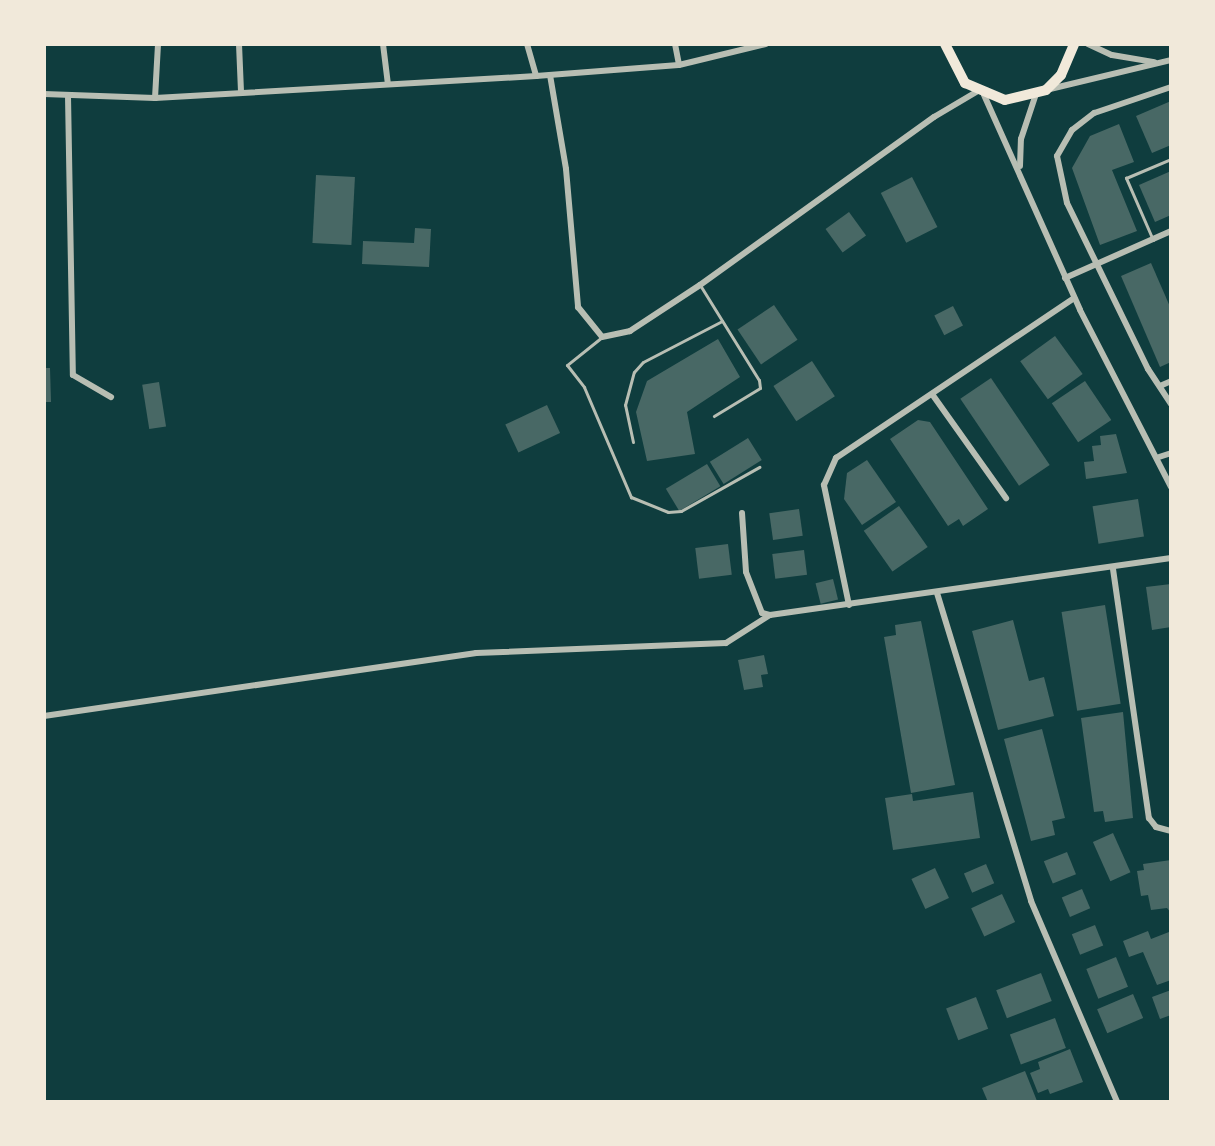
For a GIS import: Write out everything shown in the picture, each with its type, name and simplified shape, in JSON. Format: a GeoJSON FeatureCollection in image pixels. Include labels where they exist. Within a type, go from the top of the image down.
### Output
{"type":"FeatureCollection","features":[{"type":"Feature","properties":{"kind":"main road"},"geometry":{"type":"LineString","coordinates":[[944,44],[952,66],[981,93],[1005,100],[1041,92],[1061,75],[1074,44]]}},
{"type":"Feature","properties":{"kind":"street"},"geometry":{"type":"LineString","coordinates":[[155,98],[158,44]]}},
{"type":"Feature","properties":{"kind":"street"},"geometry":{"type":"LineString","coordinates":[[239,44],[241,91]]}},
{"type":"Feature","properties":{"kind":"street"},"geometry":{"type":"LineString","coordinates":[[383,44],[388,82]]}},
{"type":"Feature","properties":{"kind":"street"},"geometry":{"type":"LineString","coordinates":[[527,44],[536,76]]}},
{"type":"Feature","properties":{"kind":"street"},"geometry":{"type":"LineString","coordinates":[[675,44],[679,65]]}},
{"type":"Feature","properties":{"kind":"street"},"geometry":{"type":"LineString","coordinates":[[44,94],[155,98],[388,82],[536,76],[679,65],[766,44]]}},
{"type":"Feature","properties":{"kind":"street"},"geometry":{"type":"LineString","coordinates":[[1088,44],[1112,55],[1157,63]]}},
{"type":"Feature","properties":{"kind":"street"},"geometry":{"type":"LineString","coordinates":[[1020,169],[1021,139],[1041,92],[1171,60]]}},
{"type":"Feature","properties":{"kind":"street"},"geometry":{"type":"LineString","coordinates":[[550,75],[566,169],[578,307],[602,337],[630,331],[700,285],[934,117],[981,93],[1020,169],[1074,298],[1159,457],[1171,487]]}},
{"type":"Feature","properties":{"kind":"street"},"geometry":{"type":"LineString","coordinates":[[1171,87],[1094,113],[1072,130],[1057,156],[1067,203],[1171,404]]}},
{"type":"Feature","properties":{"kind":"street"},"geometry":{"type":"LineString","coordinates":[[68,96],[73,375],[111,397]]}},
{"type":"Feature","properties":{"kind":"street"},"geometry":{"type":"LineString","coordinates":[[1065,278],[1099,267],[1171,231]]}},
{"type":"Feature","properties":{"kind":"street"},"geometry":{"type":"LineString","coordinates":[[849,605],[824,485],[836,458],[1074,298]]}},
{"type":"Feature","properties":{"kind":"street"},"geometry":{"type":"LineString","coordinates":[[1160,386],[1171,381]]}},
{"type":"Feature","properties":{"kind":"street"},"geometry":{"type":"LineString","coordinates":[[932,394],[1006,498]]}},
{"type":"Feature","properties":{"kind":"street"},"geometry":{"type":"LineString","coordinates":[[1159,457],[1171,453]]}},
{"type":"Feature","properties":{"kind":"street"},"geometry":{"type":"LineString","coordinates":[[742,513],[746,572],[762,613],[770,615],[1113,569],[1171,558]]}},
{"type":"Feature","properties":{"kind":"street"},"geometry":{"type":"LineString","coordinates":[[1113,569],[1149,818],[1156,827],[1171,831]]}},
{"type":"Feature","properties":{"kind":"street"},"geometry":{"type":"LineString","coordinates":[[937,593],[1031,901],[1117,1102]]}},
{"type":"Feature","properties":{"kind":"street"},"geometry":{"type":"LineString","coordinates":[[44,716],[476,653],[726,643],[770,615]]}},
{"type":"Feature","properties":{"kind":"lane"},"geometry":{"type":"LineString","coordinates":[[1153,240],[1126,178],[1171,159]]}},
{"type":"Feature","properties":{"kind":"lane"},"geometry":{"type":"LineString","coordinates":[[700,285],[760,388],[714,416]]}},
{"type":"Feature","properties":{"kind":"lane"},"geometry":{"type":"LineString","coordinates":[[633,442],[625,405],[634,372],[643,362],[722,321]]}},
{"type":"Feature","properties":{"kind":"lane"},"geometry":{"type":"LineString","coordinates":[[602,337],[567,365],[584,387],[631,497],[668,512],[681,511],[759,467]]}},
{"type":"Feature","properties":{"kind":"building"},"geometry":{"type":"Polygon","coordinates":[[[1171,101],[1171,145],[1152,153],[1136,116],[1171,101]]]}},
{"type":"Feature","properties":{"kind":"building"},"geometry":{"type":"Polygon","coordinates":[[[1119,124],[1134,162],[1112,170],[1137,231],[1100,245],[1072,168],[1090,136],[1119,124]]]}},
{"type":"Feature","properties":{"kind":"building"},"geometry":{"type":"Polygon","coordinates":[[[1171,171],[1171,215],[1155,222],[1139,185],[1171,171]]]}},
{"type":"Feature","properties":{"kind":"building"},"geometry":{"type":"Polygon","coordinates":[[[316,175],[355,177],[351,245],[312,243],[316,175]]]}},
{"type":"Feature","properties":{"kind":"building"},"geometry":{"type":"Polygon","coordinates":[[[912,177],[937,227],[906,243],[881,193],[912,177]]]}},
{"type":"Feature","properties":{"kind":"building"},"geometry":{"type":"Polygon","coordinates":[[[849,212],[866,235],[843,253],[826,229],[849,212]]]}},
{"type":"Feature","properties":{"kind":"building"},"geometry":{"type":"Polygon","coordinates":[[[415,228],[431,229],[429,267],[362,264],[363,241],[414,243],[415,228]]]}},
{"type":"Feature","properties":{"kind":"building"},"geometry":{"type":"Polygon","coordinates":[[[1151,263],[1171,309],[1171,362],[1160,367],[1121,276],[1151,263]]]}},
{"type":"Feature","properties":{"kind":"building"},"geometry":{"type":"Polygon","coordinates":[[[774,305],[797,340],[761,364],[738,330],[774,305]]]}},
{"type":"Feature","properties":{"kind":"building"},"geometry":{"type":"Polygon","coordinates":[[[953,306],[963,326],[944,335],[934,316],[953,306]]]}},
{"type":"Feature","properties":{"kind":"building"},"geometry":{"type":"Polygon","coordinates":[[[1055,336],[1083,374],[1048,399],[1020,361],[1055,336]]]}},
{"type":"Feature","properties":{"kind":"building"},"geometry":{"type":"Polygon","coordinates":[[[718,339],[740,377],[687,412],[695,454],[647,461],[636,412],[647,381],[718,339]]]}},
{"type":"Feature","properties":{"kind":"building"},"geometry":{"type":"Polygon","coordinates":[[[812,361],[835,396],[796,421],[773,386],[812,361]]]}},
{"type":"Feature","properties":{"kind":"building"},"geometry":{"type":"Polygon","coordinates":[[[44,368],[50,368],[51,402],[44,402],[44,368]]]}},
{"type":"Feature","properties":{"kind":"building"},"geometry":{"type":"Polygon","coordinates":[[[991,378],[1050,465],[1019,486],[960,399],[991,378]]]}},
{"type":"Feature","properties":{"kind":"building"},"geometry":{"type":"Polygon","coordinates":[[[1085,381],[1111,420],[1078,442],[1052,403],[1085,381]]]}},
{"type":"Feature","properties":{"kind":"building"},"geometry":{"type":"Polygon","coordinates":[[[159,382],[166,426],[149,429],[142,385],[159,382]]]}},
{"type":"Feature","properties":{"kind":"building"},"geometry":{"type":"Polygon","coordinates":[[[547,405],[560,433],[518,453],[505,424],[547,405]]]}},
{"type":"Feature","properties":{"kind":"building"},"geometry":{"type":"Polygon","coordinates":[[[918,420],[930,422],[988,509],[963,526],[959,519],[948,526],[890,439],[918,420]]]}},
{"type":"Feature","properties":{"kind":"building"},"geometry":{"type":"Polygon","coordinates":[[[1116,434],[1127,473],[1086,479],[1084,462],[1094,461],[1092,446],[1101,445],[1100,436],[1116,434]]]}},
{"type":"Feature","properties":{"kind":"building"},"geometry":{"type":"Polygon","coordinates":[[[748,438],[762,460],[724,484],[710,462],[748,438]]]}},
{"type":"Feature","properties":{"kind":"building"},"geometry":{"type":"Polygon","coordinates":[[[867,460],[896,502],[862,525],[844,499],[847,473],[867,460]]]}},
{"type":"Feature","properties":{"kind":"building"},"geometry":{"type":"Polygon","coordinates":[[[707,464],[720,486],[679,511],[666,489],[707,464]]]}},
{"type":"Feature","properties":{"kind":"building"},"geometry":{"type":"Polygon","coordinates":[[[1138,499],[1144,537],[1099,544],[1093,506],[1138,499]]]}},
{"type":"Feature","properties":{"kind":"building"},"geometry":{"type":"Polygon","coordinates":[[[899,506],[928,547],[892,572],[864,531],[899,506]]]}},
{"type":"Feature","properties":{"kind":"building"},"geometry":{"type":"Polygon","coordinates":[[[799,509],[803,536],[773,540],[769,513],[799,509]]]}},
{"type":"Feature","properties":{"kind":"building"},"geometry":{"type":"Polygon","coordinates":[[[728,544],[732,575],[699,579],[695,548],[728,544]]]}},
{"type":"Feature","properties":{"kind":"building"},"geometry":{"type":"Polygon","coordinates":[[[804,550],[807,575],[775,579],[772,554],[804,550]]]}},
{"type":"Feature","properties":{"kind":"building"},"geometry":{"type":"Polygon","coordinates":[[[833,579],[838,599],[821,604],[816,583],[833,579]]]}},
{"type":"Feature","properties":{"kind":"building"},"geometry":{"type":"Polygon","coordinates":[[[1171,584],[1171,627],[1152,630],[1146,587],[1171,584]]]}},
{"type":"Feature","properties":{"kind":"building"},"geometry":{"type":"Polygon","coordinates":[[[1105,605],[1121,704],[1077,711],[1062,612],[1105,605]]]}},
{"type":"Feature","properties":{"kind":"building"},"geometry":{"type":"Polygon","coordinates":[[[1013,620],[1029,681],[1044,677],[1054,716],[998,730],[972,631],[1013,620]]]}},
{"type":"Feature","properties":{"kind":"building"},"geometry":{"type":"Polygon","coordinates":[[[921,621],[955,785],[911,793],[884,637],[896,635],[895,625],[921,621]]]}},
{"type":"Feature","properties":{"kind":"building"},"geometry":{"type":"Polygon","coordinates":[[[764,655],[768,674],[761,675],[763,687],[744,690],[738,660],[764,655]]]}},
{"type":"Feature","properties":{"kind":"building"},"geometry":{"type":"Polygon","coordinates":[[[1123,712],[1133,818],[1105,822],[1103,811],[1094,812],[1081,718],[1123,712]]]}},
{"type":"Feature","properties":{"kind":"building"},"geometry":{"type":"Polygon","coordinates":[[[1042,729],[1065,818],[1052,821],[1055,835],[1031,841],[1004,739],[1042,729]]]}},
{"type":"Feature","properties":{"kind":"building"},"geometry":{"type":"Polygon","coordinates":[[[973,792],[980,838],[893,850],[885,798],[912,794],[913,801],[973,792]]]}},
{"type":"Feature","properties":{"kind":"building"},"geometry":{"type":"Polygon","coordinates":[[[1113,833],[1130,872],[1110,881],[1093,842],[1113,833]]]}},
{"type":"Feature","properties":{"kind":"building"},"geometry":{"type":"Polygon","coordinates":[[[1067,852],[1076,874],[1053,884],[1044,861],[1067,852]]]}},
{"type":"Feature","properties":{"kind":"building"},"geometry":{"type":"Polygon","coordinates":[[[1171,860],[1171,913],[1167,908],[1151,910],[1148,895],[1141,896],[1137,871],[1144,870],[1143,864],[1171,860]]]}},
{"type":"Feature","properties":{"kind":"building"},"geometry":{"type":"Polygon","coordinates":[[[986,864],[994,883],[972,893],[964,873],[986,864]]]}},
{"type":"Feature","properties":{"kind":"building"},"geometry":{"type":"Polygon","coordinates":[[[935,868],[949,898],[925,909],[911,879],[935,868]]]}},
{"type":"Feature","properties":{"kind":"building"},"geometry":{"type":"Polygon","coordinates":[[[1082,889],[1090,908],[1070,917],[1062,898],[1082,889]]]}},
{"type":"Feature","properties":{"kind":"building"},"geometry":{"type":"Polygon","coordinates":[[[1002,894],[1015,922],[984,936],[971,908],[1002,894]]]}},
{"type":"Feature","properties":{"kind":"building"},"geometry":{"type":"Polygon","coordinates":[[[1095,925],[1103,945],[1080,955],[1072,934],[1095,925]]]}},
{"type":"Feature","properties":{"kind":"building"},"geometry":{"type":"Polygon","coordinates":[[[1148,931],[1151,939],[1169,932],[1171,936],[1171,980],[1157,985],[1143,952],[1129,957],[1123,941],[1148,931]]]}},
{"type":"Feature","properties":{"kind":"building"},"geometry":{"type":"Polygon","coordinates":[[[1116,957],[1128,987],[1098,999],[1086,969],[1116,957]]]}},
{"type":"Feature","properties":{"kind":"building"},"geometry":{"type":"Polygon","coordinates":[[[1041,973],[1052,1001],[1007,1018],[996,990],[1041,973]]]}},
{"type":"Feature","properties":{"kind":"building"},"geometry":{"type":"Polygon","coordinates":[[[1171,990],[1171,1015],[1160,1019],[1152,997],[1171,990]]]}},
{"type":"Feature","properties":{"kind":"building"},"geometry":{"type":"Polygon","coordinates":[[[1133,994],[1143,1018],[1107,1033],[1097,1009],[1133,994]]]}},
{"type":"Feature","properties":{"kind":"building"},"geometry":{"type":"Polygon","coordinates":[[[976,997],[988,1029],[958,1040],[946,1008],[976,997]]]}},
{"type":"Feature","properties":{"kind":"building"},"geometry":{"type":"Polygon","coordinates":[[[1055,1018],[1066,1048],[1021,1064],[1010,1034],[1055,1018]]]}},
{"type":"Feature","properties":{"kind":"building"},"geometry":{"type":"Polygon","coordinates":[[[1070,1049],[1083,1082],[1050,1094],[1048,1089],[1038,1093],[1030,1073],[1040,1069],[1038,1062],[1070,1049]]]}},
{"type":"Feature","properties":{"kind":"building"},"geometry":{"type":"Polygon","coordinates":[[[1025,1071],[1037,1101],[988,1102],[982,1088],[1025,1071]]]}}]}
